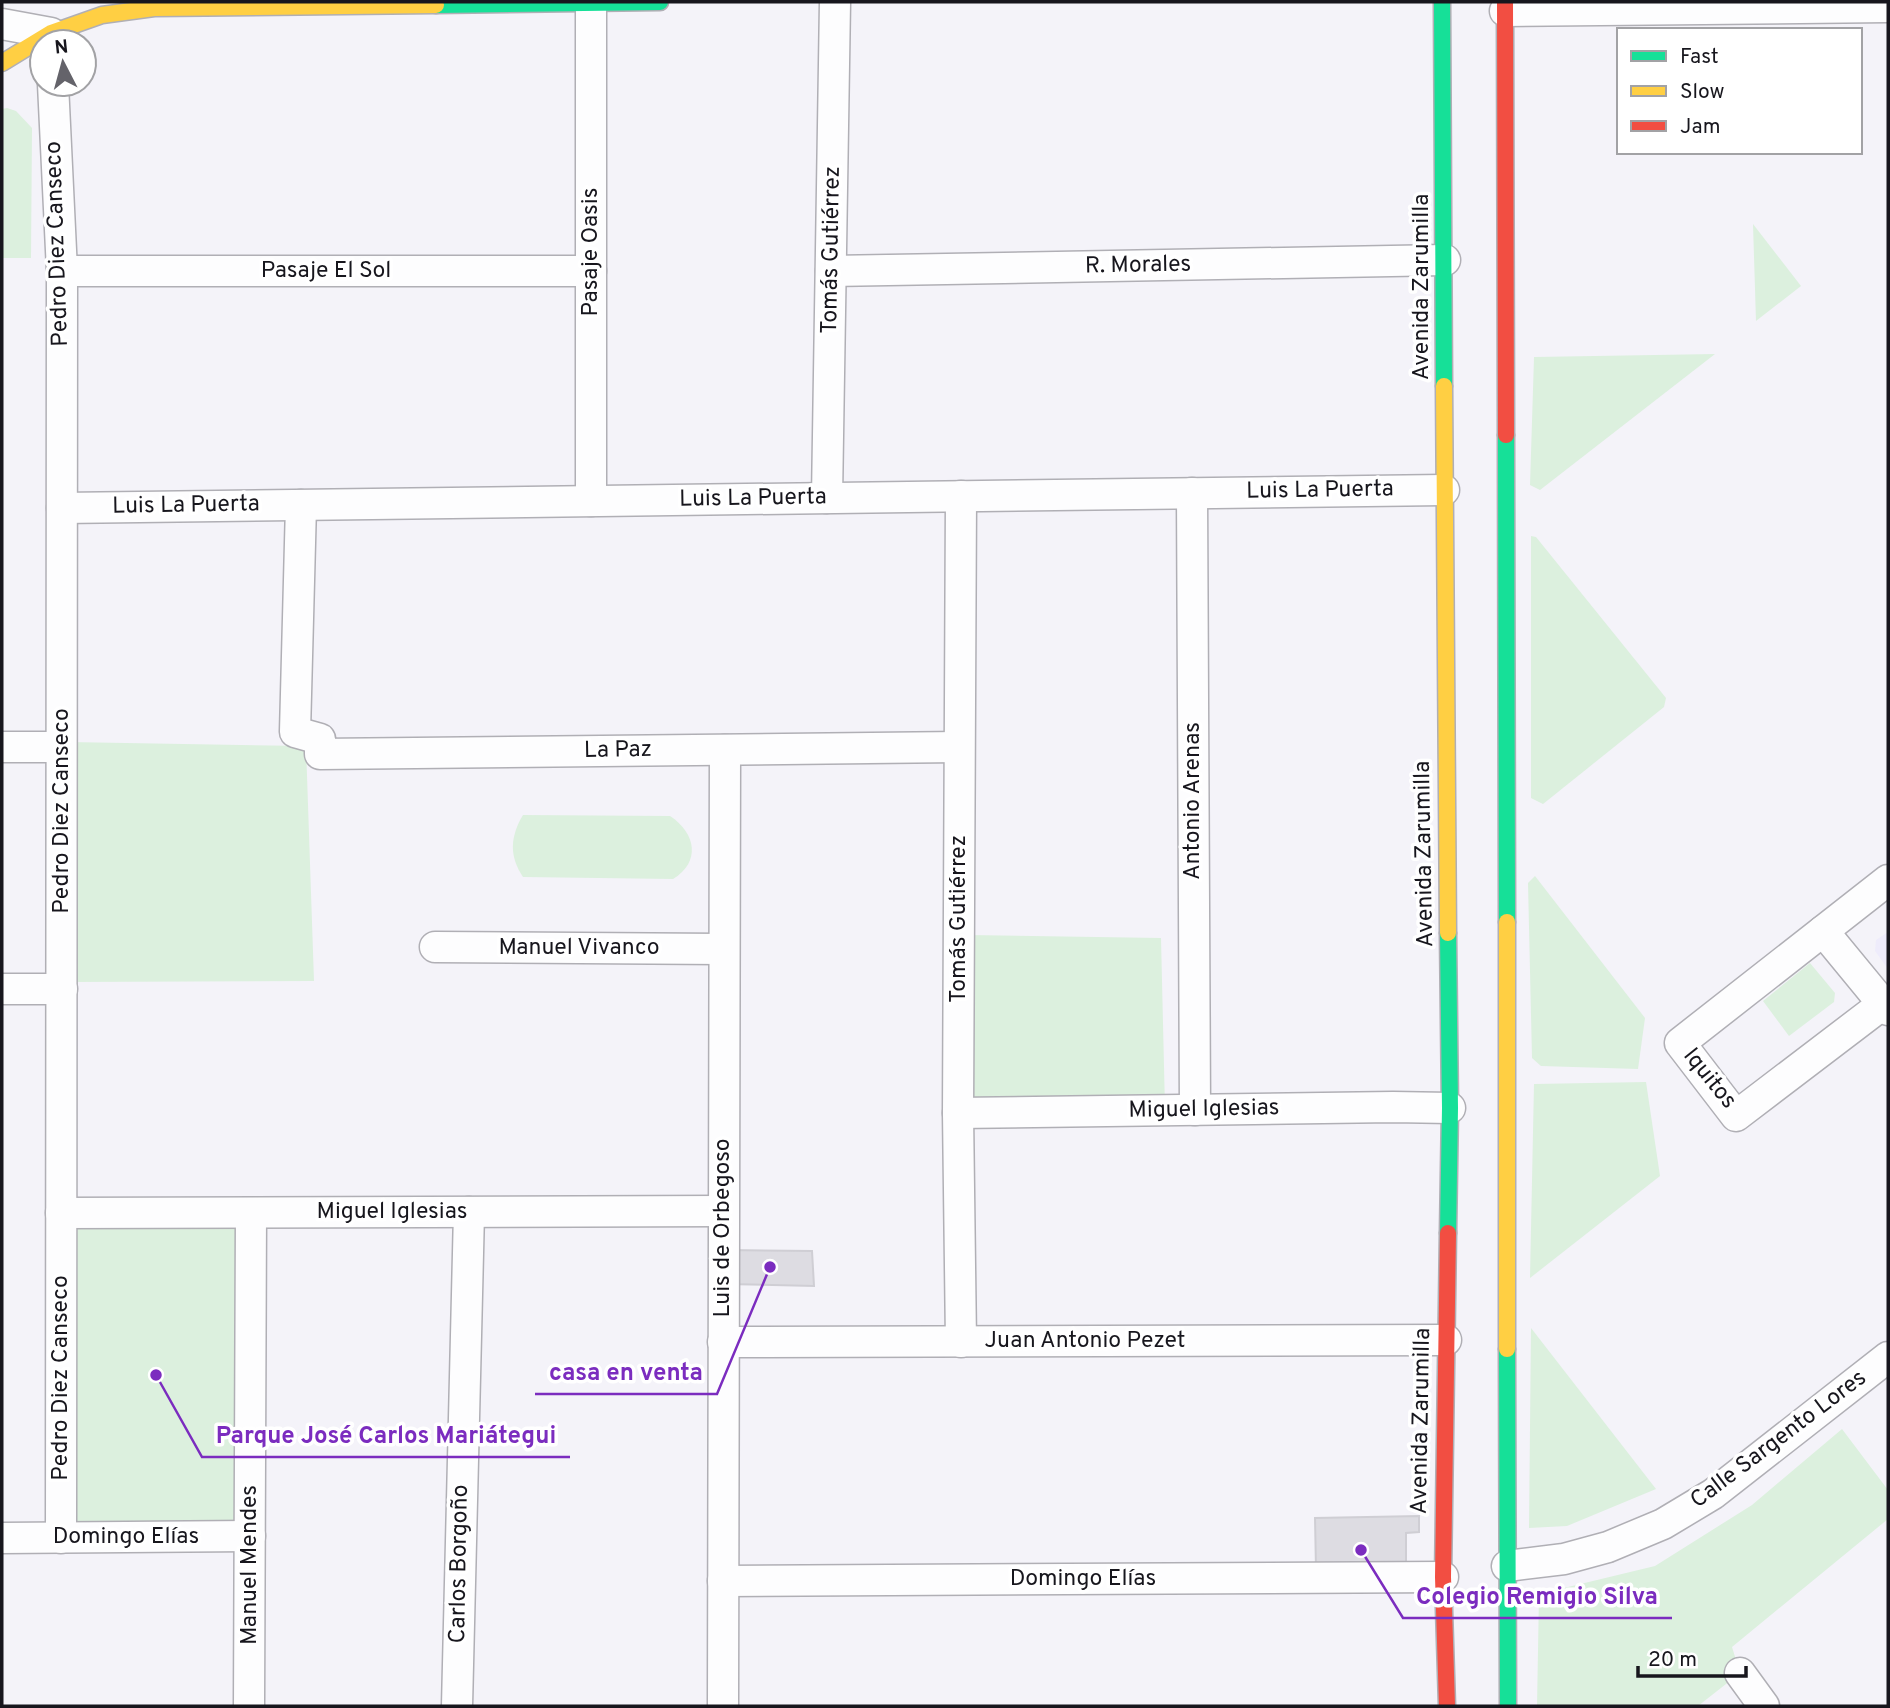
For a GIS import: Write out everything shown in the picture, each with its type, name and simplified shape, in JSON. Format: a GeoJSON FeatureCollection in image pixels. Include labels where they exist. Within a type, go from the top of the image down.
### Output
{"type":"FeatureCollection","features":[{"type":"Feature","properties":{"kind":"main road"},"geometry":{"type":"LineString","coordinates":[[73,28],[102,15],[154,8],[660,2]]}},
{"type":"Feature","properties":{"kind":"main road","name":"Avenida Zarumilla"},"geometry":{"type":"LineString","coordinates":[[1441,2],[1446,260],[1444,490],[1450,1108],[1443,1577],[1447,1706]]}},
{"type":"Feature","properties":{"kind":"main road"},"geometry":{"type":"LineString","coordinates":[[1500,7],[1508,1706]]}},
{"type":"Feature","properties":{"kind":"main road"},"geometry":{"type":"LineString","coordinates":[[2,63],[28,50]]}},
{"type":"Feature","properties":{"kind":"street","name":"Tomás Gutiérrez"},"geometry":{"type":"LineString","coordinates":[[828,498],[835,2]]}},
{"type":"Feature","properties":{"kind":"street","name":"Pasaje Oasis"},"geometry":{"type":"LineString","coordinates":[[591,3],[591,501]]}},
{"type":"Feature","properties":{"kind":"street"},"geometry":{"type":"LineString","coordinates":[[1500,7],[1888,7]]}},
{"type":"Feature","properties":{"kind":"street"},"geometry":{"type":"LineString","coordinates":[[2,24],[28,31]]}},
{"type":"Feature","properties":{"kind":"street","name":"Pedro Diez Canseco"},"geometry":{"type":"LineString","coordinates":[[54,98],[62,271],[61,1538]]}},
{"type":"Feature","properties":{"kind":"street","name":"R. Morales"},"geometry":{"type":"LineString","coordinates":[[831,271],[1446,260]]}},
{"type":"Feature","properties":{"kind":"street","name":"Pasaje El Sol"},"geometry":{"type":"LineString","coordinates":[[62,271],[591,271]]}},
{"type":"Feature","properties":{"kind":"street","name":"Luis La Puerta"},"geometry":{"type":"LineString","coordinates":[[62,508],[1444,490]]}},
{"type":"Feature","properties":{"kind":"street","name":"Antonio Arenas"},"geometry":{"type":"LineString","coordinates":[[1192,493],[1195,1110]]}},
{"type":"Feature","properties":{"kind":"street","name":"Tomás Gutiérrez"},"geometry":{"type":"LineString","coordinates":[[961,496],[958,1113],[961,1342]]}},
{"type":"Feature","properties":{"kind":"street","name":"La Paz"},"geometry":{"type":"LineString","coordinates":[[301,505],[295,733],[320,739],[320,754],[959,747]]}},
{"type":"Feature","properties":{"kind":"street"},"geometry":{"type":"LineString","coordinates":[[2,747],[61,747]]}},
{"type":"Feature","properties":{"kind":"street","name":"Luis de Orbegoso"},"geometry":{"type":"LineString","coordinates":[[723,1706],[725,750]]}},
{"type":"Feature","properties":{"kind":"street","name":"Iquitos"},"geometry":{"type":"LineString","coordinates":[[1886,1007],[1737,1116],[1679,1043],[1888,880]]}},
{"type":"Feature","properties":{"kind":"street"},"geometry":{"type":"LineString","coordinates":[[1823,931],[1886,1007]]}},
{"type":"Feature","properties":{"kind":"street","name":"Manuel Vivanco"},"geometry":{"type":"LineString","coordinates":[[435,947],[723,949]]}},
{"type":"Feature","properties":{"kind":"street"},"geometry":{"type":"LineString","coordinates":[[2,989],[62,989]]}},
{"type":"Feature","properties":{"kind":"street","name":"Miguel Iglesias"},"geometry":{"type":"LineString","coordinates":[[958,1113],[1450,1108]]}},
{"type":"Feature","properties":{"kind":"street","name":"Miguel Iglesias"},"geometry":{"type":"LineString","coordinates":[[61,1213],[723,1211]]}},
{"type":"Feature","properties":{"kind":"street","name":"Carlos Borgoño"},"geometry":{"type":"LineString","coordinates":[[457,1706],[469,1212]]}},
{"type":"Feature","properties":{"kind":"street","name":"Manuel Mendes"},"geometry":{"type":"LineString","coordinates":[[249,1706],[251,1213]]}},
{"type":"Feature","properties":{"kind":"street","name":"Juan Antonio Pezet"},"geometry":{"type":"LineString","coordinates":[[723,1342],[1446,1340]]}},
{"type":"Feature","properties":{"kind":"street","name":"Calle Sargento Lores"},"geometry":{"type":"LineString","coordinates":[[1507,1566],[1564,1559],[1608,1547],[1663,1524],[1713,1494],[1888,1357]]}},
{"type":"Feature","properties":{"kind":"street","name":"Domingo Elías"},"geometry":{"type":"LineString","coordinates":[[2,1538],[250,1536]]}},
{"type":"Feature","properties":{"kind":"street","name":"Domingo Elías"},"geometry":{"type":"LineString","coordinates":[[723,1581],[1443,1577]]}},
{"type":"Feature","properties":{"kind":"street"},"geometry":{"type":"LineString","coordinates":[[1740,1673],[1764,1706]]}},
{"type":"Feature","properties":{"kind":"shaded area"},"geometry":{"type":"Polygon","coordinates":[[[1888,932],[1888,969],[1875,951],[1876,940],[1888,932]]]}},
{"type":"Feature","properties":{"kind":"green space"},"geometry":{"type":"Polygon","coordinates":[[[2,109],[16,111],[32,128],[31,258],[2,258],[2,109]]]}},
{"type":"Feature","properties":{"kind":"green space"},"geometry":{"type":"Polygon","coordinates":[[[1753,224],[1801,286],[1756,321],[1753,224]]]}},
{"type":"Feature","properties":{"kind":"green space"},"geometry":{"type":"Polygon","coordinates":[[[1715,354],[1540,490],[1530,485],[1534,357],[1715,354]]]}},
{"type":"Feature","properties":{"kind":"green space"},"geometry":{"type":"Polygon","coordinates":[[[1531,536],[1536,537],[1666,698],[1664,707],[1543,804],[1531,798],[1531,536]]]}},
{"type":"Feature","properties":{"kind":"green space"},"geometry":{"type":"Polygon","coordinates":[[[68,742],[306,746],[314,981],[70,982],[68,742]]]}},
{"type":"Feature","properties":{"kind":"green space"},"geometry":{"type":"Polygon","coordinates":[[[523,815],[670,816],[679,823],[690,839],[691,856],[682,872],[673,879],[523,877],[515,862],[513,846],[523,815]]]}},
{"type":"Feature","properties":{"kind":"green space"},"geometry":{"type":"Polygon","coordinates":[[[1535,876],[1645,1018],[1638,1069],[1541,1066],[1532,1058],[1528,883],[1535,876]]]}},
{"type":"Feature","properties":{"kind":"green space"},"geometry":{"type":"Polygon","coordinates":[[[968,935],[1161,938],[1165,1109],[961,1107],[968,935]]]}},
{"type":"Feature","properties":{"kind":"green space"},"geometry":{"type":"Polygon","coordinates":[[[1810,963],[1835,993],[1834,1002],[1789,1036],[1763,1001],[1810,963]]]}},
{"type":"Feature","properties":{"kind":"green space"},"geometry":{"type":"Polygon","coordinates":[[[1646,1082],[1660,1176],[1530,1278],[1534,1084],[1646,1082]]]}},
{"type":"Feature","properties":{"kind":"green space"},"geometry":{"type":"Polygon","coordinates":[[[61,1213],[251,1213],[250,1536],[61,1538],[61,1213]]]}},
{"type":"Feature","properties":{"kind":"green space"},"geometry":{"type":"Polygon","coordinates":[[[1531,1328],[1656,1489],[1567,1526],[1529,1528],[1531,1328]]]}},
{"type":"Feature","properties":{"kind":"green space"},"geometry":{"type":"Polygon","coordinates":[[[1842,1429],[1888,1490],[1888,1519],[1732,1647],[1740,1673],[1698,1706],[1537,1706],[1539,1594],[1655,1566],[1752,1505],[1842,1429]]]}},
{"type":"Feature","properties":{"kind":"building"},"geometry":{"type":"Polygon","coordinates":[[[727,1250],[812,1251],[814,1286],[726,1284],[727,1250]]]}},
{"type":"Feature","properties":{"kind":"building"},"geometry":{"type":"Polygon","coordinates":[[[1419,1516],[1419,1532],[1406,1533],[1406,1567],[1316,1569],[1315,1518],[1419,1516]]]}},
{"type":"Feature","properties":{"kind":"traffic: fast"},"geometry":{"type":"LineString","coordinates":[[436,5],[660,2]]}},
{"type":"Feature","properties":{"kind":"traffic: fast"},"geometry":{"type":"LineString","coordinates":[[1442,2],[1444,386]]}},
{"type":"Feature","properties":{"kind":"traffic: fast"},"geometry":{"type":"LineString","coordinates":[[1506,435],[1507,922]]}},
{"type":"Feature","properties":{"kind":"traffic: fast"},"geometry":{"type":"LineString","coordinates":[[1448,933],[1448,1233]]}},
{"type":"Feature","properties":{"kind":"traffic: fast"},"geometry":{"type":"LineString","coordinates":[[1507,1349],[1508,1706]]}},
{"type":"Feature","properties":{"kind":"traffic: slow"},"geometry":{"type":"LineString","coordinates":[[2,63],[51,33],[102,15],[154,8],[436,5]]}},
{"type":"Feature","properties":{"kind":"traffic: slow"},"geometry":{"type":"LineString","coordinates":[[1444,386],[1448,933]]}},
{"type":"Feature","properties":{"kind":"traffic: slow"},"geometry":{"type":"LineString","coordinates":[[1507,922],[1507,1349]]}},
{"type":"Feature","properties":{"kind":"traffic: jam"},"geometry":{"type":"LineString","coordinates":[[1505,2],[1506,435]]}},
{"type":"Feature","properties":{"kind":"traffic: jam"},"geometry":{"type":"LineString","coordinates":[[1447,1706],[1443,1577],[1448,1233]]}},
{"type":"Feature","properties":{"kind":"place","name":"casa en venta"},"geometry":{"type":"Point","coordinates":[770,1267]}},
{"type":"Feature","properties":{"kind":"place","name":"Parque José Carlos Mariátegui"},"geometry":{"type":"Point","coordinates":[156,1375]}},
{"type":"Feature","properties":{"kind":"place","name":"Colegio Remigio Silva"},"geometry":{"type":"Point","coordinates":[1361,1550]}}]}
